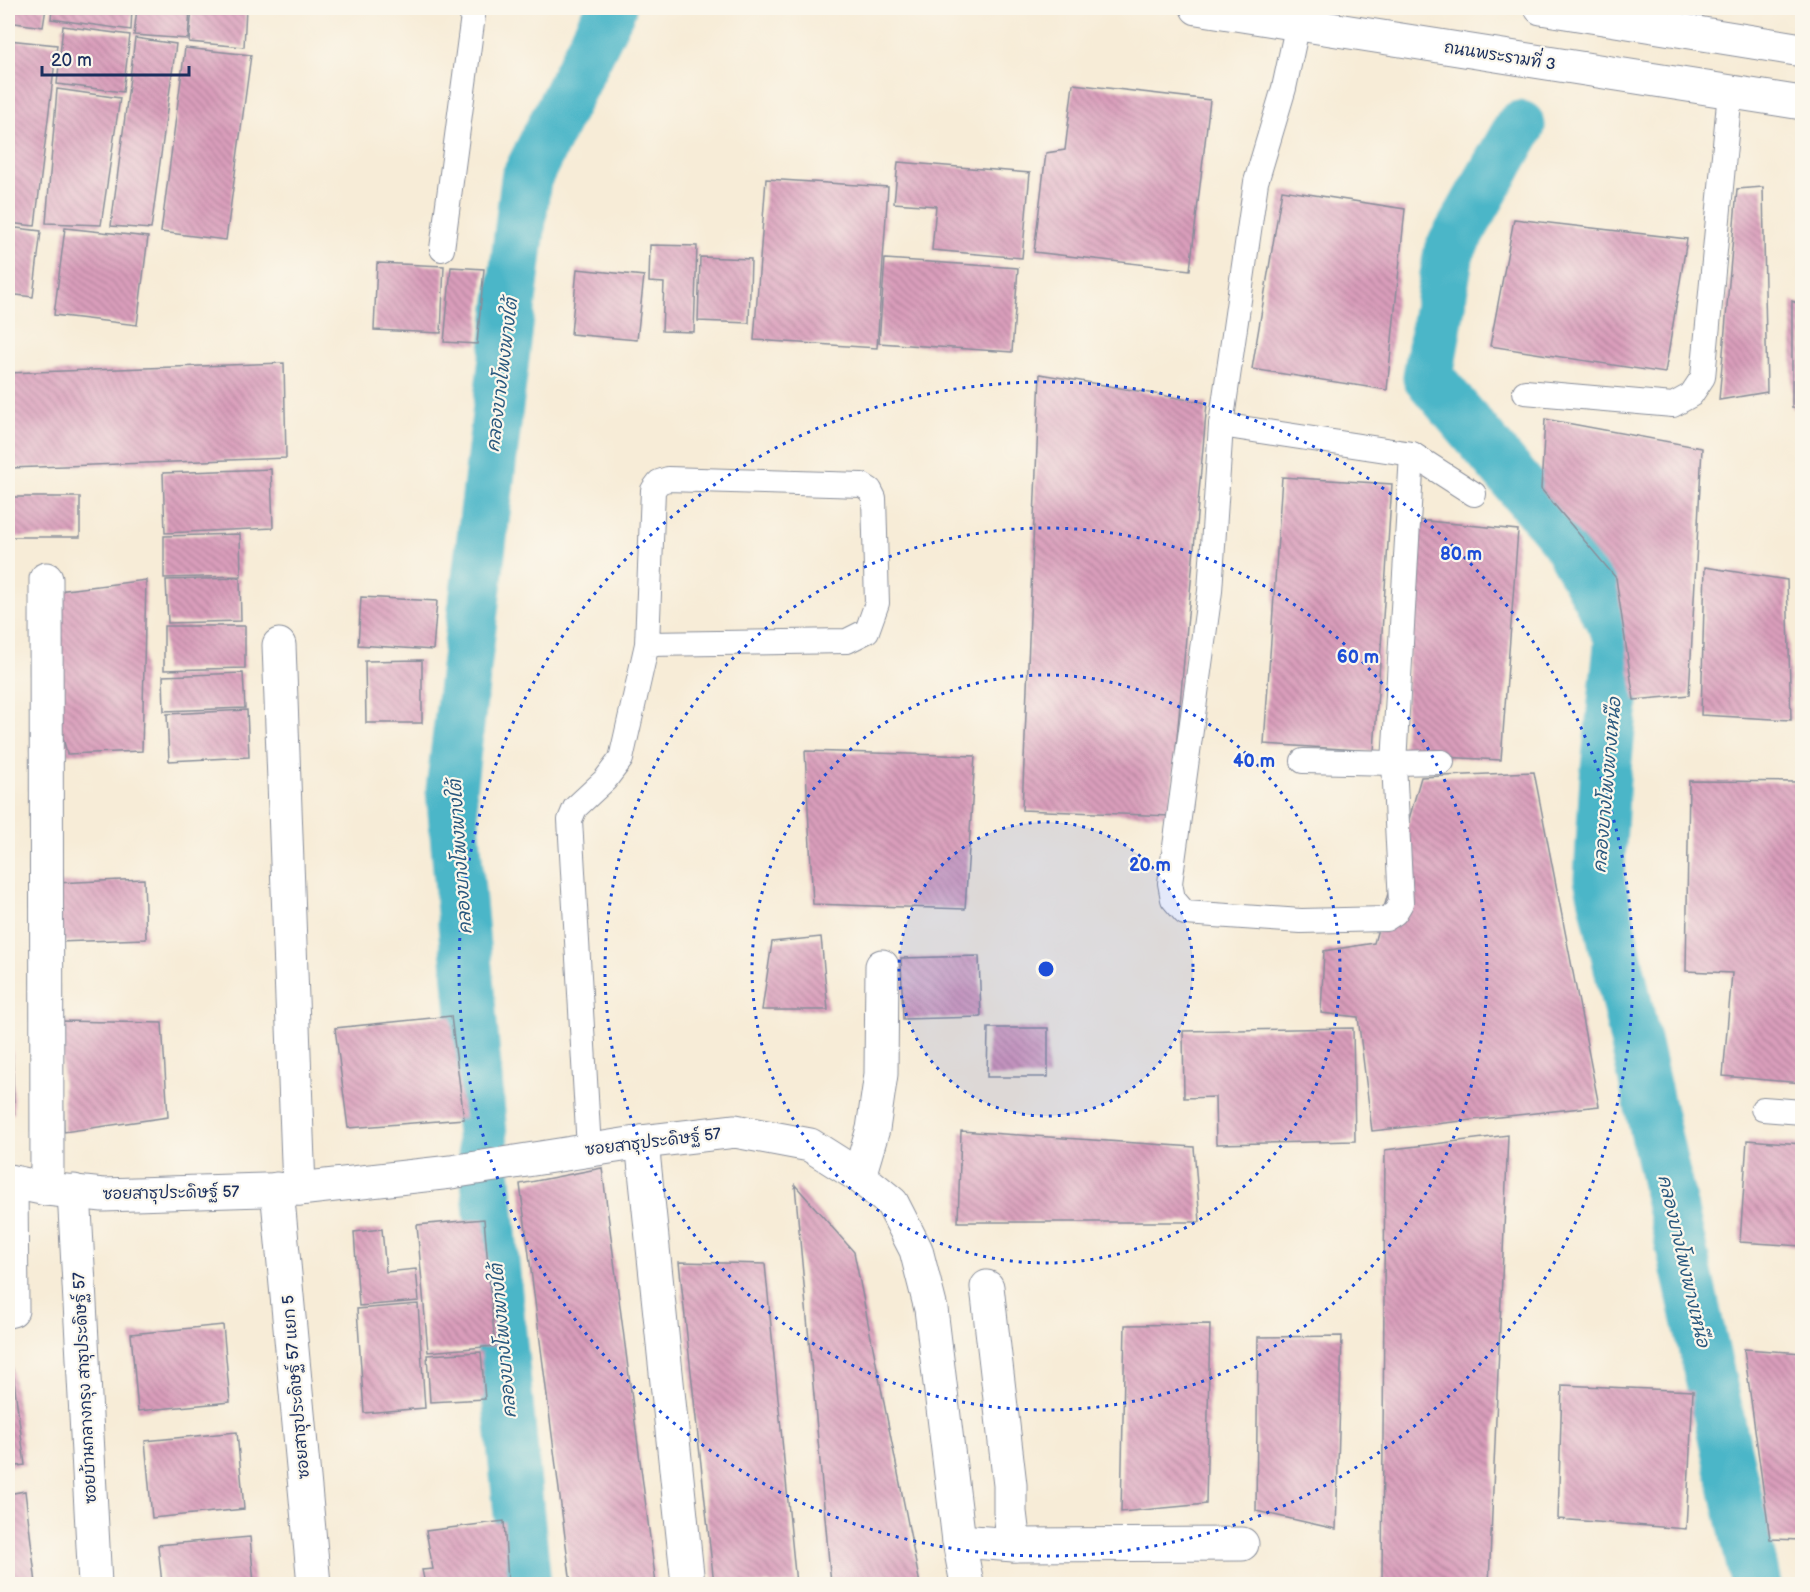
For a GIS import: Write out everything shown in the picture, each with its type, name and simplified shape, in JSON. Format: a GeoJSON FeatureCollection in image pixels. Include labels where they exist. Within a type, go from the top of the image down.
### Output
{"type":"FeatureCollection","features":[{"type":"Feature","properties":{"kind":"street","name":"ถนนพระรามที่ 3"},"geometry":{"type":"LineString","coordinates":[[1197,8],[1803,104]]}},
{"type":"Feature","properties":{"kind":"street"},"geometry":{"type":"LineString","coordinates":[[1541,8],[1803,50]]}},
{"type":"Feature","properties":{"kind":"street","name":"ซอยบ้านกลางกรุง สาธุประดิษฐ์ 57"},"geometry":{"type":"LineString","coordinates":[[46,579],[60,1190],[95,1584]]}},
{"type":"Feature","properties":{"kind":"street","name":"ซอยสาธุประดิษฐ์ 57 แยก 5"},"geometry":{"type":"LineString","coordinates":[[279,645],[288,1189],[314,1584]]}},
{"type":"Feature","properties":{"kind":"street"},"geometry":{"type":"LineString","coordinates":[[859,1176],[873,1130],[881,1074],[882,966]]}},
{"type":"Feature","properties":{"kind":"street","name":"ซอยสาธุประดิษฐ์ 57"},"geometry":{"type":"LineString","coordinates":[[9,1181],[103,1195],[288,1189],[452,1172],[589,1149],[735,1131],[810,1145],[859,1176],[892,1203],[916,1250],[931,1309],[959,1541],[967,1584]]}},
{"type":"Feature","properties":{"kind":"street"},"geometry":{"type":"LineString","coordinates":[[642,1142],[688,1584]]}},
{"type":"Feature","properties":{"kind":"street"},"geometry":{"type":"LineString","coordinates":[[8,1311],[12,1310],[9,1181]]}},
{"type":"Feature","properties":{"kind":"street"},"geometry":{"type":"LineString","coordinates":[[987,1287],[1010,1485],[1014,1545]]}},
{"type":"Feature","properties":{"kind":"street"},"geometry":{"type":"LineString","coordinates":[[959,1541],[1014,1545],[1242,1544]]}},
{"type":"Feature","properties":{"kind":"lane"},"geometry":{"type":"LineString","coordinates":[[442,249],[474,8]]}},
{"type":"Feature","properties":{"kind":"lane"},"geometry":{"type":"LineString","coordinates":[[1298,23],[1284,88],[1256,182],[1221,425],[1210,591],[1170,883],[1173,899],[1185,913],[1301,921],[1386,919],[1395,913],[1401,903],[1394,763],[1412,454]]}},
{"type":"Feature","properties":{"kind":"lane"},"geometry":{"type":"LineString","coordinates":[[1525,392],[1673,405],[1691,395],[1703,377],[1730,92]]}},
{"type":"Feature","properties":{"kind":"lane"},"geometry":{"type":"LineString","coordinates":[[1221,425],[1412,454],[1474,494]]}},
{"type":"Feature","properties":{"kind":"lane"},"geometry":{"type":"LineString","coordinates":[[589,1149],[570,820],[575,808],[606,780],[621,759],[647,644],[652,490],[660,482],[668,479],[862,485],[870,490],[874,498],[877,603],[867,631],[848,641],[647,644]]}},
{"type":"Feature","properties":{"kind":"lane"},"geometry":{"type":"LineString","coordinates":[[1303,761],[1442,762]]}},
{"type":"Feature","properties":{"kind":"lane"},"geometry":{"type":"LineString","coordinates":[[1763,1109],[1803,1112]]}},
{"type":"Feature","properties":{"kind":"building"},"geometry":{"type":"Polygon","coordinates":[[[8,8],[46,8],[43,27],[8,22],[8,8]]]}},
{"type":"Feature","properties":{"kind":"building"},"geometry":{"type":"Polygon","coordinates":[[[52,8],[132,8],[131,30],[51,19],[52,8]]]}},
{"type":"Feature","properties":{"kind":"building"},"geometry":{"type":"Polygon","coordinates":[[[137,8],[190,8],[188,39],[134,35],[137,8]]]}},
{"type":"Feature","properties":{"kind":"building"},"geometry":{"type":"Polygon","coordinates":[[[192,8],[246,8],[244,47],[189,42],[192,8]]]}},
{"type":"Feature","properties":{"kind":"building"},"geometry":{"type":"Polygon","coordinates":[[[63,26],[130,35],[123,92],[57,84],[63,26]]]}},
{"type":"Feature","properties":{"kind":"building"},"geometry":{"type":"Polygon","coordinates":[[[135,38],[176,44],[151,229],[111,226],[135,38]]]}},
{"type":"Feature","properties":{"kind":"building"},"geometry":{"type":"Polygon","coordinates":[[[8,40],[57,45],[35,226],[8,223],[8,40]]]}},
{"type":"Feature","properties":{"kind":"building"},"geometry":{"type":"Polygon","coordinates":[[[185,48],[251,55],[226,240],[161,232],[185,48]]]}},
{"type":"Feature","properties":{"kind":"building"},"geometry":{"type":"Polygon","coordinates":[[[1073,84],[1210,100],[1190,270],[1034,252],[1046,153],[1065,150],[1073,84]]]}},
{"type":"Feature","properties":{"kind":"building"},"geometry":{"type":"Polygon","coordinates":[[[57,89],[120,98],[101,225],[46,223],[57,89]]]}},
{"type":"Feature","properties":{"kind":"building"},"geometry":{"type":"Polygon","coordinates":[[[898,162],[1030,173],[1022,258],[932,250],[936,206],[894,203],[898,162]]]}},
{"type":"Feature","properties":{"kind":"building"},"geometry":{"type":"Polygon","coordinates":[[[766,179],[888,187],[877,348],[754,340],[766,179]]]}},
{"type":"Feature","properties":{"kind":"building"},"geometry":{"type":"Polygon","coordinates":[[[1763,187],[1767,392],[1719,400],[1737,189],[1763,187]]]}},
{"type":"Feature","properties":{"kind":"building"},"geometry":{"type":"Polygon","coordinates":[[[1282,190],[1405,209],[1387,390],[1252,369],[1282,190]]]}},
{"type":"Feature","properties":{"kind":"building"},"geometry":{"type":"Polygon","coordinates":[[[1514,219],[1687,239],[1665,373],[1490,346],[1514,219]]]}},
{"type":"Feature","properties":{"kind":"building"},"geometry":{"type":"Polygon","coordinates":[[[8,227],[41,231],[33,297],[8,294],[8,227]]]}},
{"type":"Feature","properties":{"kind":"building"},"geometry":{"type":"Polygon","coordinates":[[[65,228],[148,237],[137,325],[54,315],[65,228]]]}},
{"type":"Feature","properties":{"kind":"building"},"geometry":{"type":"Polygon","coordinates":[[[650,245],[697,246],[694,332],[662,331],[664,283],[649,282],[650,245]]]}},
{"type":"Feature","properties":{"kind":"building"},"geometry":{"type":"Polygon","coordinates":[[[700,257],[751,259],[749,323],[698,321],[700,257]]]}},
{"type":"Feature","properties":{"kind":"building"},"geometry":{"type":"Polygon","coordinates":[[[885,259],[1018,268],[1012,352],[879,343],[885,259]]]}},
{"type":"Feature","properties":{"kind":"building"},"geometry":{"type":"Polygon","coordinates":[[[377,263],[444,266],[441,333],[374,330],[377,263]]]}},
{"type":"Feature","properties":{"kind":"building"},"geometry":{"type":"Polygon","coordinates":[[[451,267],[484,269],[477,344],[444,342],[451,267]]]}},
{"type":"Feature","properties":{"kind":"building"},"geometry":{"type":"Polygon","coordinates":[[[577,269],[644,276],[637,340],[571,334],[577,269]]]}},
{"type":"Feature","properties":{"kind":"building"},"geometry":{"type":"Polygon","coordinates":[[[1792,301],[1802,305],[1802,409],[1792,408],[1792,301]]]}},
{"type":"Feature","properties":{"kind":"building"},"geometry":{"type":"Polygon","coordinates":[[[284,363],[286,458],[10,468],[8,373],[284,363]]]}},
{"type":"Feature","properties":{"kind":"building"},"geometry":{"type":"Polygon","coordinates":[[[1040,374],[1207,403],[1170,816],[1022,810],[1040,374]]]}},
{"type":"Feature","properties":{"kind":"building"},"geometry":{"type":"Polygon","coordinates":[[[1545,419],[1702,448],[1689,695],[1634,700],[1616,578],[1541,489],[1545,419]]]}},
{"type":"Feature","properties":{"kind":"building"},"geometry":{"type":"Polygon","coordinates":[[[271,469],[273,528],[165,533],[163,473],[271,469]]]}},
{"type":"Feature","properties":{"kind":"building"},"geometry":{"type":"Polygon","coordinates":[[[1282,477],[1392,484],[1374,751],[1264,744],[1282,477]]]}},
{"type":"Feature","properties":{"kind":"building"},"geometry":{"type":"Polygon","coordinates":[[[8,497],[80,497],[80,537],[8,537],[8,497]]]}},
{"type":"Feature","properties":{"kind":"building"},"geometry":{"type":"Polygon","coordinates":[[[1417,520],[1518,530],[1501,760],[1403,755],[1417,520]]]}},
{"type":"Feature","properties":{"kind":"building"},"geometry":{"type":"Polygon","coordinates":[[[240,534],[241,576],[164,578],[164,536],[240,534]]]}},
{"type":"Feature","properties":{"kind":"building"},"geometry":{"type":"Polygon","coordinates":[[[1705,567],[1787,580],[1791,720],[1701,715],[1705,567]]]}},
{"type":"Feature","properties":{"kind":"building"},"geometry":{"type":"Polygon","coordinates":[[[240,578],[241,621],[168,623],[166,580],[240,578]]]}},
{"type":"Feature","properties":{"kind":"building"},"geometry":{"type":"Polygon","coordinates":[[[146,580],[142,751],[67,754],[60,725],[58,591],[146,580]]]}},
{"type":"Feature","properties":{"kind":"building"},"geometry":{"type":"Polygon","coordinates":[[[361,597],[437,601],[433,650],[358,645],[361,597]]]}},
{"type":"Feature","properties":{"kind":"building"},"geometry":{"type":"Polygon","coordinates":[[[164,626],[245,626],[245,668],[164,670],[164,626]]]}},
{"type":"Feature","properties":{"kind":"building"},"geometry":{"type":"Polygon","coordinates":[[[422,660],[422,723],[366,723],[365,661],[422,660]]]}},
{"type":"Feature","properties":{"kind":"building"},"geometry":{"type":"Polygon","coordinates":[[[243,673],[245,708],[164,711],[163,676],[243,673]]]}},
{"type":"Feature","properties":{"kind":"building"},"geometry":{"type":"Polygon","coordinates":[[[247,710],[249,757],[169,761],[167,714],[247,710]]]}},
{"type":"Feature","properties":{"kind":"building"},"geometry":{"type":"Polygon","coordinates":[[[805,751],[975,756],[965,909],[813,904],[805,751]]]}},
{"type":"Feature","properties":{"kind":"building"},"geometry":{"type":"Polygon","coordinates":[[[1534,772],[1599,1106],[1372,1131],[1358,1017],[1321,1013],[1324,951],[1374,943],[1421,777],[1534,772]]]}},
{"type":"Feature","properties":{"kind":"building"},"geometry":{"type":"Polygon","coordinates":[[[1689,781],[1802,782],[1802,1083],[1723,1076],[1732,973],[1686,971],[1689,781]]]}},
{"type":"Feature","properties":{"kind":"building"},"geometry":{"type":"Polygon","coordinates":[[[144,879],[146,939],[57,942],[55,883],[144,879]]]}},
{"type":"Feature","properties":{"kind":"building"},"geometry":{"type":"Polygon","coordinates":[[[821,937],[828,1010],[762,1010],[772,942],[821,937]]]}},
{"type":"Feature","properties":{"kind":"building"},"geometry":{"type":"Polygon","coordinates":[[[979,956],[981,1017],[903,1019],[901,958],[979,956]]]}},
{"type":"Feature","properties":{"kind":"building"},"geometry":{"type":"Polygon","coordinates":[[[8,1005],[11,1005],[14,1114],[8,1114],[8,1005]]]}},
{"type":"Feature","properties":{"kind":"building"},"geometry":{"type":"Polygon","coordinates":[[[451,1016],[464,1119],[348,1128],[335,1028],[451,1016]]]}},
{"type":"Feature","properties":{"kind":"building"},"geometry":{"type":"Polygon","coordinates":[[[61,1021],[162,1023],[168,1117],[64,1132],[61,1021]]]}},
{"type":"Feature","properties":{"kind":"building"},"geometry":{"type":"Polygon","coordinates":[[[988,1028],[1048,1028],[1048,1077],[987,1077],[988,1028]]]}},
{"type":"Feature","properties":{"kind":"building"},"geometry":{"type":"Polygon","coordinates":[[[1353,1028],[1355,1141],[1216,1144],[1215,1097],[1184,1098],[1183,1031],[1353,1028]]]}},
{"type":"Feature","properties":{"kind":"building"},"geometry":{"type":"Polygon","coordinates":[[[961,1131],[1194,1147],[1200,1222],[958,1222],[961,1131]]]}},
{"type":"Feature","properties":{"kind":"building"},"geometry":{"type":"Polygon","coordinates":[[[1508,1135],[1489,1584],[1382,1584],[1385,1150],[1508,1135]]]}},
{"type":"Feature","properties":{"kind":"building"},"geometry":{"type":"Polygon","coordinates":[[[1747,1140],[1802,1144],[1802,1246],[1740,1242],[1747,1140]]]}},
{"type":"Feature","properties":{"kind":"building"},"geometry":{"type":"Polygon","coordinates":[[[602,1168],[656,1584],[571,1584],[520,1184],[602,1168]]]}},
{"type":"Feature","properties":{"kind":"building"},"geometry":{"type":"Polygon","coordinates":[[[795,1185],[854,1252],[920,1584],[831,1584],[795,1185]]]}},
{"type":"Feature","properties":{"kind":"building"},"geometry":{"type":"Polygon","coordinates":[[[484,1219],[495,1346],[428,1352],[417,1225],[484,1219]]]}},
{"type":"Feature","properties":{"kind":"building"},"geometry":{"type":"Polygon","coordinates":[[[382,1229],[386,1272],[416,1269],[419,1301],[359,1306],[354,1232],[382,1229]]]}},
{"type":"Feature","properties":{"kind":"building"},"geometry":{"type":"Polygon","coordinates":[[[679,1262],[765,1264],[796,1584],[714,1584],[679,1262]]]}},
{"type":"Feature","properties":{"kind":"building"},"geometry":{"type":"Polygon","coordinates":[[[418,1304],[425,1408],[364,1413],[357,1309],[418,1304]]]}},
{"type":"Feature","properties":{"kind":"building"},"geometry":{"type":"Polygon","coordinates":[[[1210,1324],[1206,1504],[1121,1512],[1125,1325],[1210,1324]]]}},
{"type":"Feature","properties":{"kind":"building"},"geometry":{"type":"Polygon","coordinates":[[[223,1325],[230,1402],[138,1411],[131,1334],[223,1325]]]}},
{"type":"Feature","properties":{"kind":"building"},"geometry":{"type":"Polygon","coordinates":[[[1342,1336],[1336,1529],[1256,1511],[1258,1337],[1342,1336]]]}},
{"type":"Feature","properties":{"kind":"building"},"geometry":{"type":"Polygon","coordinates":[[[1744,1349],[1802,1353],[1802,1540],[1770,1539],[1744,1349]]]}},
{"type":"Feature","properties":{"kind":"building"},"geometry":{"type":"Polygon","coordinates":[[[481,1352],[485,1399],[430,1402],[427,1355],[481,1352]]]}},
{"type":"Feature","properties":{"kind":"building"},"geometry":{"type":"Polygon","coordinates":[[[12,1366],[25,1465],[8,1467],[8,1367],[12,1366]]]}},
{"type":"Feature","properties":{"kind":"building"},"geometry":{"type":"Polygon","coordinates":[[[1562,1385],[1693,1391],[1686,1529],[1558,1519],[1562,1385]]]}},
{"type":"Feature","properties":{"kind":"building"},"geometry":{"type":"Polygon","coordinates":[[[237,1432],[244,1509],[152,1518],[145,1441],[237,1432]]]}},
{"type":"Feature","properties":{"kind":"building"},"geometry":{"type":"Polygon","coordinates":[[[25,1491],[36,1584],[8,1584],[8,1494],[25,1491]]]}},
{"type":"Feature","properties":{"kind":"building"},"geometry":{"type":"Polygon","coordinates":[[[504,1521],[508,1581],[489,1584],[425,1584],[422,1570],[433,1569],[426,1531],[504,1521]]]}},
{"type":"Feature","properties":{"kind":"building"},"geometry":{"type":"Polygon","coordinates":[[[250,1537],[254,1584],[162,1584],[158,1545],[250,1537]]]}},
{"type":"Feature","properties":{"kind":"waterway","name":"คลองบางโพงพางใต้"},"geometry":{"type":"LineString","coordinates":[[526,1584],[489,1213],[451,790],[526,179],[611,8]]}},
{"type":"Feature","properties":{"kind":"waterway","name":"คลองบางโพงพางเหนือ"},"geometry":{"type":"LineString","coordinates":[[1520,126],[1449,251],[1428,377],[1565,539],[1620,637],[1605,778],[1599,878],[1756,1584]]}}]}
